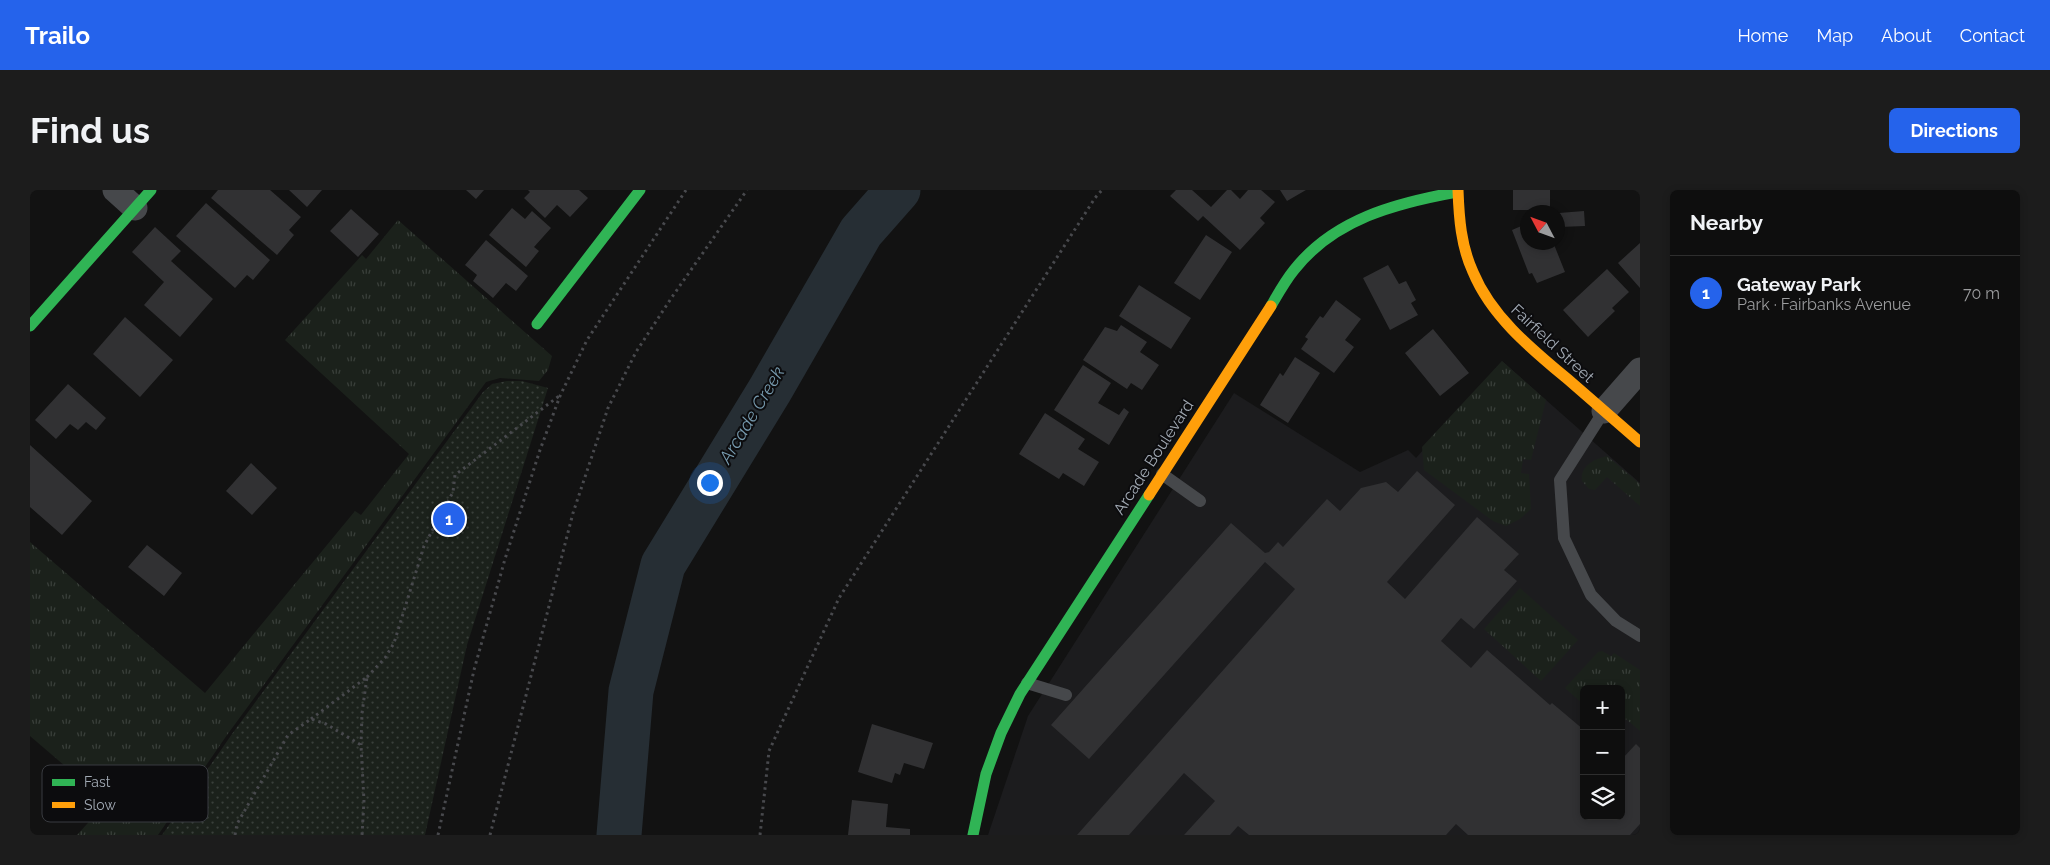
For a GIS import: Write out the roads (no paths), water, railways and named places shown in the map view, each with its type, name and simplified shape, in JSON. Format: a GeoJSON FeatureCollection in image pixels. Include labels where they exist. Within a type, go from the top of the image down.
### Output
{"type":"FeatureCollection","features":[{"type":"Feature","properties":{"kind":"street"},"geometry":{"type":"LineString","coordinates":[[30,326],[143,199],[115,190]]}},
{"type":"Feature","properties":{"kind":"street"},"geometry":{"type":"LineString","coordinates":[[537,324],[640,190]]}},
{"type":"Feature","properties":{"kind":"street","name":"Fairfield Street"},"geometry":{"type":"LineString","coordinates":[[1457,191],[1459,222],[1468,260],[1475,278],[1495,311],[1521,339],[1640,442]]}},
{"type":"Feature","properties":{"kind":"street","name":"Arcade Boulevard"},"geometry":{"type":"LineString","coordinates":[[972,835],[986,774],[1001,733],[1027,683],[1294,270],[1318,246],[1346,226],[1377,210],[1409,200],[1457,191]]}},
{"type":"Feature","properties":{"kind":"street"},"geometry":{"type":"LineString","coordinates":[[1604,411],[1640,370]]}},
{"type":"Feature","properties":{"kind":"lane"},"geometry":{"type":"LineString","coordinates":[[1604,411],[1560,480],[1564,538],[1591,595],[1616,621],[1640,636]]}},
{"type":"Feature","properties":{"kind":"lane"},"geometry":{"type":"LineString","coordinates":[[1162,474],[1200,501]]}},
{"type":"Feature","properties":{"kind":"lane"},"geometry":{"type":"LineString","coordinates":[[1027,683],[1066,695]]}},
{"type":"Feature","properties":{"kind":"waterway","name":"Arcade Creek"},"geometry":{"type":"LineString","coordinates":[[619,835],[631,691],[663,565],[770,390],[861,232],[898,190]]}},
{"type":"Feature","properties":{"kind":"place","name":"Gateway Park"},"geometry":{"type":"Point","coordinates":[449,519]}}]}
